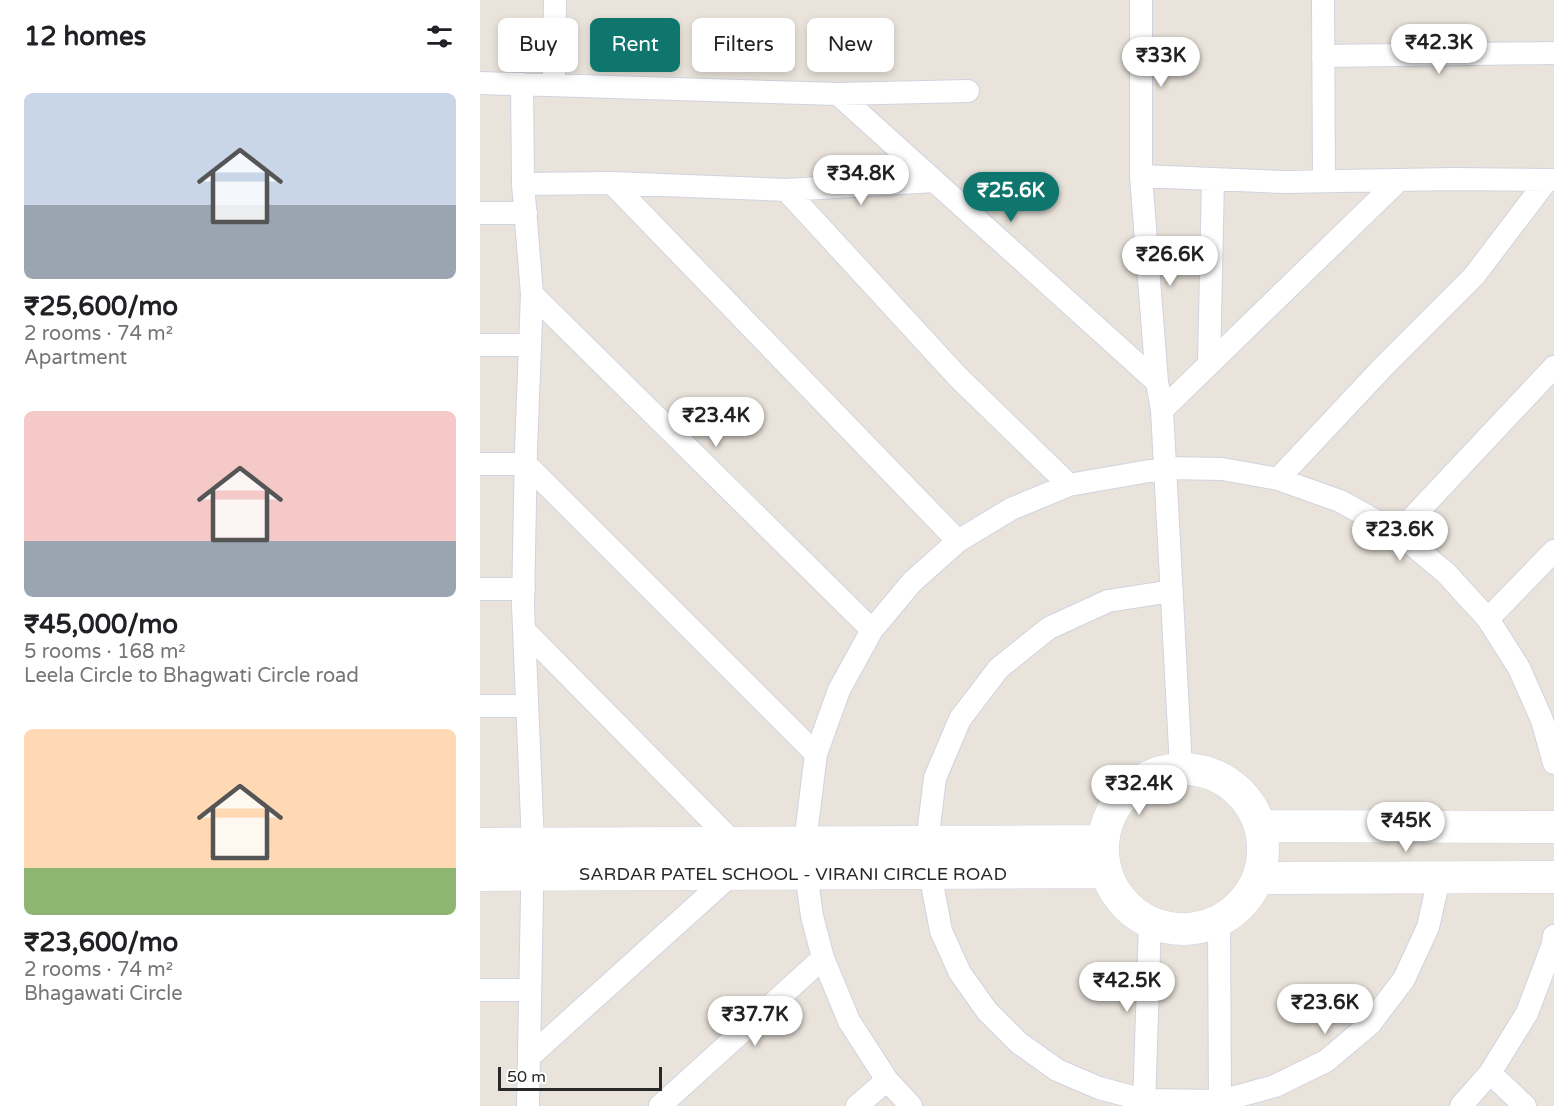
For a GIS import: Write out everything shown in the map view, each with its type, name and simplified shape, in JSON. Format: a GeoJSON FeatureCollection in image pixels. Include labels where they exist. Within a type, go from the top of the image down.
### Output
{"type":"FeatureCollection","features":[{"type":"Feature","properties":{"kind":"street"},"geometry":{"type":"LineString","coordinates":[[554,85],[555,0]]}},
{"type":"Feature","properties":{"kind":"street"},"geometry":{"type":"LineString","coordinates":[[1141,0],[1141,176],[1166,468],[1181,768]]}},
{"type":"Feature","properties":{"kind":"street"},"geometry":{"type":"LineString","coordinates":[[1323,0],[1324,181]]}},
{"type":"Feature","properties":{"kind":"street"},"geometry":{"type":"LineString","coordinates":[[1323,56],[1554,53]]}},
{"type":"Feature","properties":{"kind":"street"},"geometry":{"type":"LineString","coordinates":[[480,83],[838,94],[968,91]]}},
{"type":"Feature","properties":{"kind":"street"},"geometry":{"type":"LineString","coordinates":[[522,84],[523,184],[532,294],[524,589],[532,844],[528,1106]]}},
{"type":"Feature","properties":{"kind":"street"},"geometry":{"type":"LineString","coordinates":[[838,94],[1157,382]]}},
{"type":"Feature","properties":{"kind":"street"},"geometry":{"type":"LineString","coordinates":[[1141,176],[1284,182],[1551,180]]}},
{"type":"Feature","properties":{"kind":"street"},"geometry":{"type":"LineString","coordinates":[[1209,364],[1213,179]]}},
{"type":"Feature","properties":{"kind":"street"},"geometry":{"type":"LineString","coordinates":[[1162,410],[1399,180]]}},
{"type":"Feature","properties":{"kind":"street"},"geometry":{"type":"LineString","coordinates":[[1278,479],[1384,366],[1474,276],[1551,180]]}},
{"type":"Feature","properties":{"kind":"street"},"geometry":{"type":"LineString","coordinates":[[523,184],[612,183],[786,190],[934,181]]}},
{"type":"Feature","properties":{"kind":"street"},"geometry":{"type":"LineString","coordinates":[[612,183],[958,541]]}},
{"type":"Feature","properties":{"kind":"street"},"geometry":{"type":"LineString","coordinates":[[786,190],[958,377],[1069,485]]}},
{"type":"Feature","properties":{"kind":"street"},"geometry":{"type":"LineString","coordinates":[[480,213],[526,213]]}},
{"type":"Feature","properties":{"kind":"street"},"geometry":{"type":"LineString","coordinates":[[532,294],[872,630]]}},
{"type":"Feature","properties":{"kind":"street"},"geometry":{"type":"LineString","coordinates":[[480,345],[530,345]]}},
{"type":"Feature","properties":{"kind":"street"},"geometry":{"type":"LineString","coordinates":[[1398,533],[1554,367]]}},
{"type":"Feature","properties":{"kind":"street"},"geometry":{"type":"LineString","coordinates":[[480,464],[526,464],[816,754]]}},
{"type":"Feature","properties":{"kind":"street"},"geometry":{"type":"LineString","coordinates":[[911,1106],[887,1080],[849,1022],[823,958],[812,916],[806,874],[805,842],[816,754],[839,690],[872,630],[912,582],[958,541],[1011,509],[1069,485],[1166,468],[1222,470],[1278,479],[1340,501],[1398,533],[1446,573],[1488,619],[1548,715],[1554,763]]}},
{"type":"Feature","properties":{"kind":"street"},"geometry":{"type":"LineString","coordinates":[[1488,619],[1554,551]]}},
{"type":"Feature","properties":{"kind":"street"},"geometry":{"type":"LineString","coordinates":[[480,589],[524,589]]}},
{"type":"Feature","properties":{"kind":"street"},"geometry":{"type":"LineString","coordinates":[[927,842],[935,778],[960,719],[999,668],[1049,628],[1108,602],[1172,591]]}},
{"type":"Feature","properties":{"kind":"street"},"geometry":{"type":"LineString","coordinates":[[524,630],[734,843]]}},
{"type":"Feature","properties":{"kind":"street"},"geometry":{"type":"LineString","coordinates":[[480,706],[527,706]]}},
{"type":"Feature","properties":{"kind":"street"},"geometry":{"type":"LineString","coordinates":[[1181,768],[1202,771],[1221,778],[1238,790],[1252,807],[1264,843],[1263,861],[1249,896],[1236,910],[1219,921],[1196,928],[1172,928],[1150,921],[1131,909],[1116,892],[1106,872],[1103,857],[1103,841],[1108,819],[1120,798],[1137,783],[1158,772],[1181,768]]}},
{"type":"Feature","properties":{"kind":"street"},"geometry":{"type":"LineString","coordinates":[[1260,826],[1554,827]]}},
{"type":"Feature","properties":{"kind":"street"},"geometry":{"type":"LineString","coordinates":[[480,844],[1103,841]]}},
{"type":"Feature","properties":{"kind":"street","name":"SARDAR PATEL SCHOOL - VIRANI CIRCLE ROAD"},"geometry":{"type":"LineString","coordinates":[[480,875],[1106,872]]}},
{"type":"Feature","properties":{"kind":"street"},"geometry":{"type":"LineString","coordinates":[[930,873],[941,931],[960,973],[987,1011],[1020,1043],[1057,1070],[1144,1103],[1220,1103],[1275,1086],[1326,1061],[1370,1024],[1404,979],[1428,927],[1439,878]]}},
{"type":"Feature","properties":{"kind":"street"},"geometry":{"type":"LineString","coordinates":[[529,1057],[732,874]]}},
{"type":"Feature","properties":{"kind":"street"},"geometry":{"type":"LineString","coordinates":[[1258,878],[1554,877]]}},
{"type":"Feature","properties":{"kind":"street"},"geometry":{"type":"LineString","coordinates":[[1144,1103],[1150,921]]}},
{"type":"Feature","properties":{"kind":"street"},"geometry":{"type":"LineString","coordinates":[[1219,921],[1220,1103]]}},
{"type":"Feature","properties":{"kind":"street"},"geometry":{"type":"LineString","coordinates":[[1461,1106],[1490,1073],[1527,1013],[1553,944]]}},
{"type":"Feature","properties":{"kind":"street"},"geometry":{"type":"LineString","coordinates":[[660,1106],[823,958]]}},
{"type":"Feature","properties":{"kind":"street"},"geometry":{"type":"LineString","coordinates":[[480,990],[530,990]]}},
{"type":"Feature","properties":{"kind":"street"},"geometry":{"type":"LineString","coordinates":[[1490,1073],[1526,1106]]}},
{"type":"Feature","properties":{"kind":"street"},"geometry":{"type":"LineString","coordinates":[[857,1106],[887,1080]]}}]}
